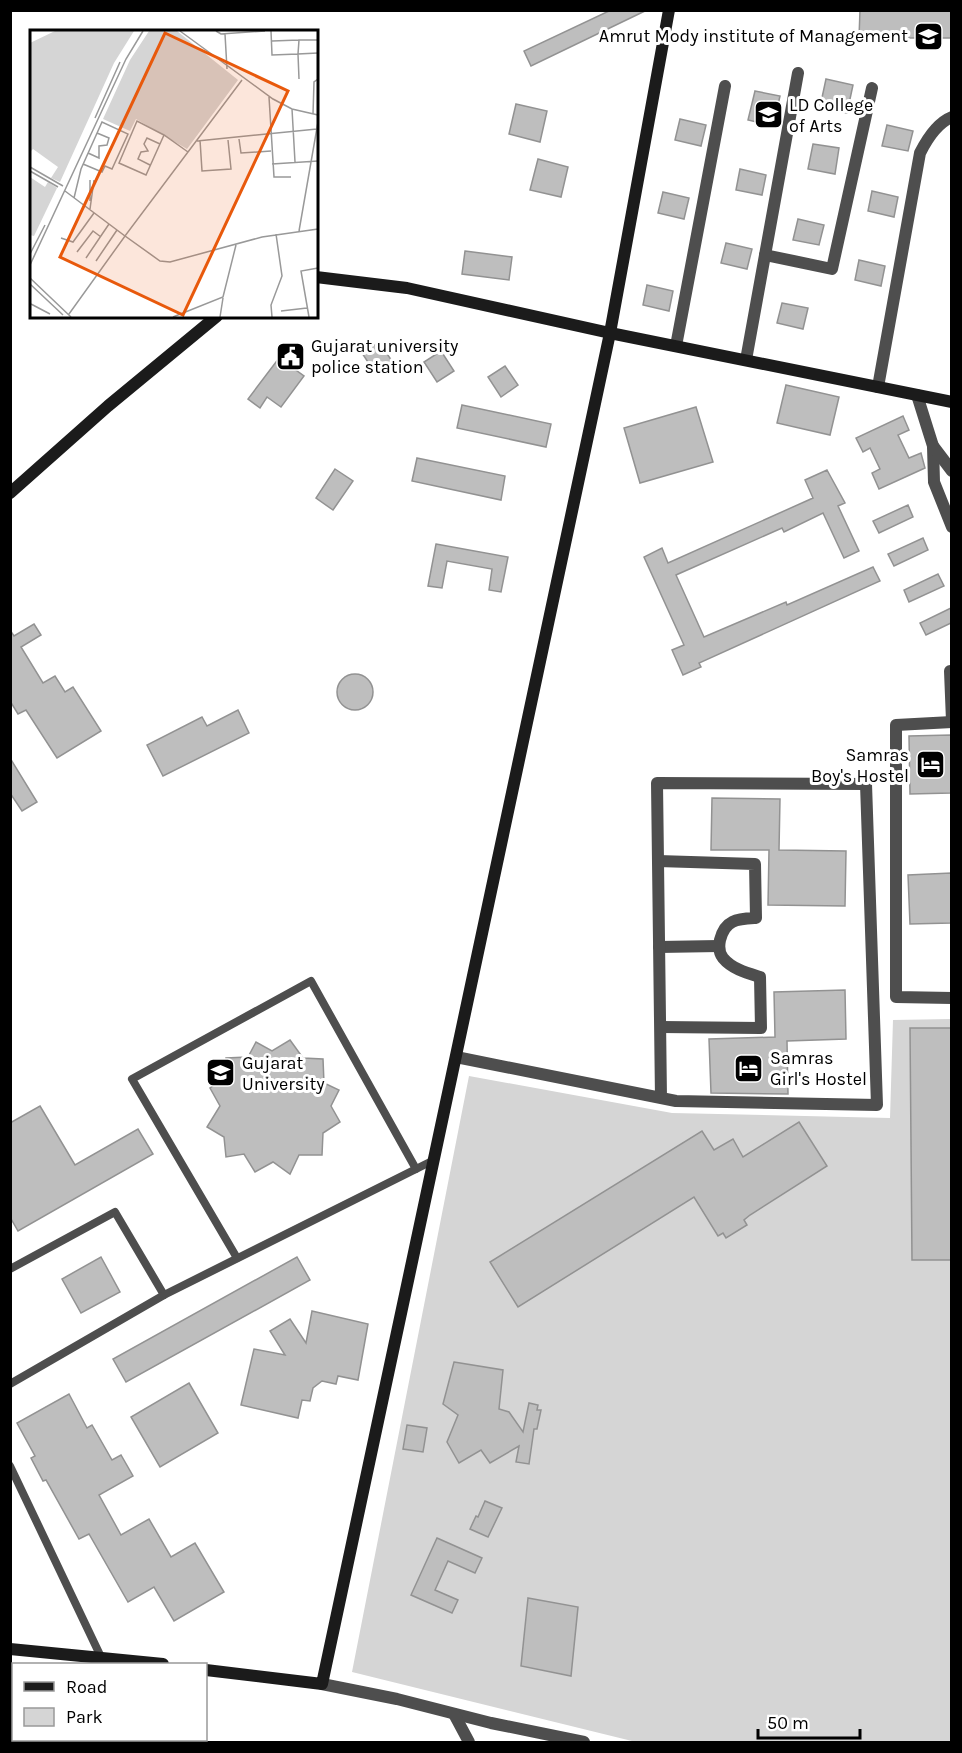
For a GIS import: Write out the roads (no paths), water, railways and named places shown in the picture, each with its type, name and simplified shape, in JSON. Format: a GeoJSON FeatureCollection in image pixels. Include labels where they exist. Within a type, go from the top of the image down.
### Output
{"type":"FeatureCollection","features":[{"type":"Feature","properties":{"kind":"street"},"geometry":{"type":"LineString","coordinates":[[322,1684],[610,333],[669,10]]}},
{"type":"Feature","properties":{"kind":"street"},"geometry":{"type":"LineString","coordinates":[[746,360],[798,73]]}},
{"type":"Feature","properties":{"kind":"street"},"geometry":{"type":"LineString","coordinates":[[676,346],[725,87]]}},
{"type":"Feature","properties":{"kind":"street"},"geometry":{"type":"LineString","coordinates":[[765,255],[832,269],[872,88]]}},
{"type":"Feature","properties":{"kind":"street"},"geometry":{"type":"LineString","coordinates":[[878,387],[920,153],[938,126],[951,117]]}},
{"type":"Feature","properties":{"kind":"street"},"geometry":{"type":"LineString","coordinates":[[318,277],[407,288],[610,333],[951,402]]}},
{"type":"Feature","properties":{"kind":"street"},"geometry":{"type":"LineString","coordinates":[[10,493],[108,406],[215,318]]}},
{"type":"Feature","properties":{"kind":"street"},"geometry":{"type":"LineString","coordinates":[[917,395],[933,446],[934,482],[951,527]]}},
{"type":"Feature","properties":{"kind":"street"},"geometry":{"type":"LineString","coordinates":[[933,446],[951,471]]}},
{"type":"Feature","properties":{"kind":"street"},"geometry":{"type":"LineString","coordinates":[[951,671],[951,721],[896,725],[896,998],[951,998]]}},
{"type":"Feature","properties":{"kind":"street"},"geometry":{"type":"LineString","coordinates":[[456,1057],[661,1098],[676,1101],[877,1105],[866,784],[657,783],[661,1098]]}},
{"type":"Feature","properties":{"kind":"street"},"geometry":{"type":"LineString","coordinates":[[658,861],[755,864],[756,918],[735,920],[722,930],[719,946],[723,957],[740,971],[760,977],[761,1028],[661,1027]]}},
{"type":"Feature","properties":{"kind":"street"},"geometry":{"type":"LineString","coordinates":[[659,947],[719,946]]}},
{"type":"Feature","properties":{"kind":"street"},"geometry":{"type":"LineString","coordinates":[[10,1649],[148,1663]]}},
{"type":"Feature","properties":{"kind":"street"},"geometry":{"type":"LineString","coordinates":[[207,1670],[322,1684],[398,1699],[584,1743]]}},
{"type":"Feature","properties":{"kind":"street"},"geometry":{"type":"LineString","coordinates":[[454,1714],[469,1743]]}},
{"type":"Feature","properties":{"kind":"lane"},"geometry":{"type":"LineString","coordinates":[[237,1258],[132,1079],[311,981],[416,1169]]}},
{"type":"Feature","properties":{"kind":"lane"},"geometry":{"type":"LineString","coordinates":[[10,1384],[164,1295],[434,1160]]}},
{"type":"Feature","properties":{"kind":"lane"},"geometry":{"type":"LineString","coordinates":[[10,1269],[115,1212],[164,1295]]}},
{"type":"Feature","properties":{"kind":"lane"},"geometry":{"type":"LineString","coordinates":[[10,1466],[101,1657]]}},
{"type":"Feature","properties":{"kind":"place","name":"Amrut Mody institute of Management"},"geometry":{"type":"Point","coordinates":[929,36]}},
{"type":"Feature","properties":{"kind":"place","name":"LD College of Arts"},"geometry":{"type":"Point","coordinates":[768,115]}},
{"type":"Feature","properties":{"kind":"place","name":"Gujarat university police station"},"geometry":{"type":"Point","coordinates":[290,356]}},
{"type":"Feature","properties":{"kind":"place","name":"Samras Boy's Hostel"},"geometry":{"type":"Point","coordinates":[930,765]}},
{"type":"Feature","properties":{"kind":"place","name":"Samras Girl's Hostel"},"geometry":{"type":"Point","coordinates":[749,1068]}},
{"type":"Feature","properties":{"kind":"place","name":"Gujarat University"},"geometry":{"type":"Point","coordinates":[221,1073]}}]}
